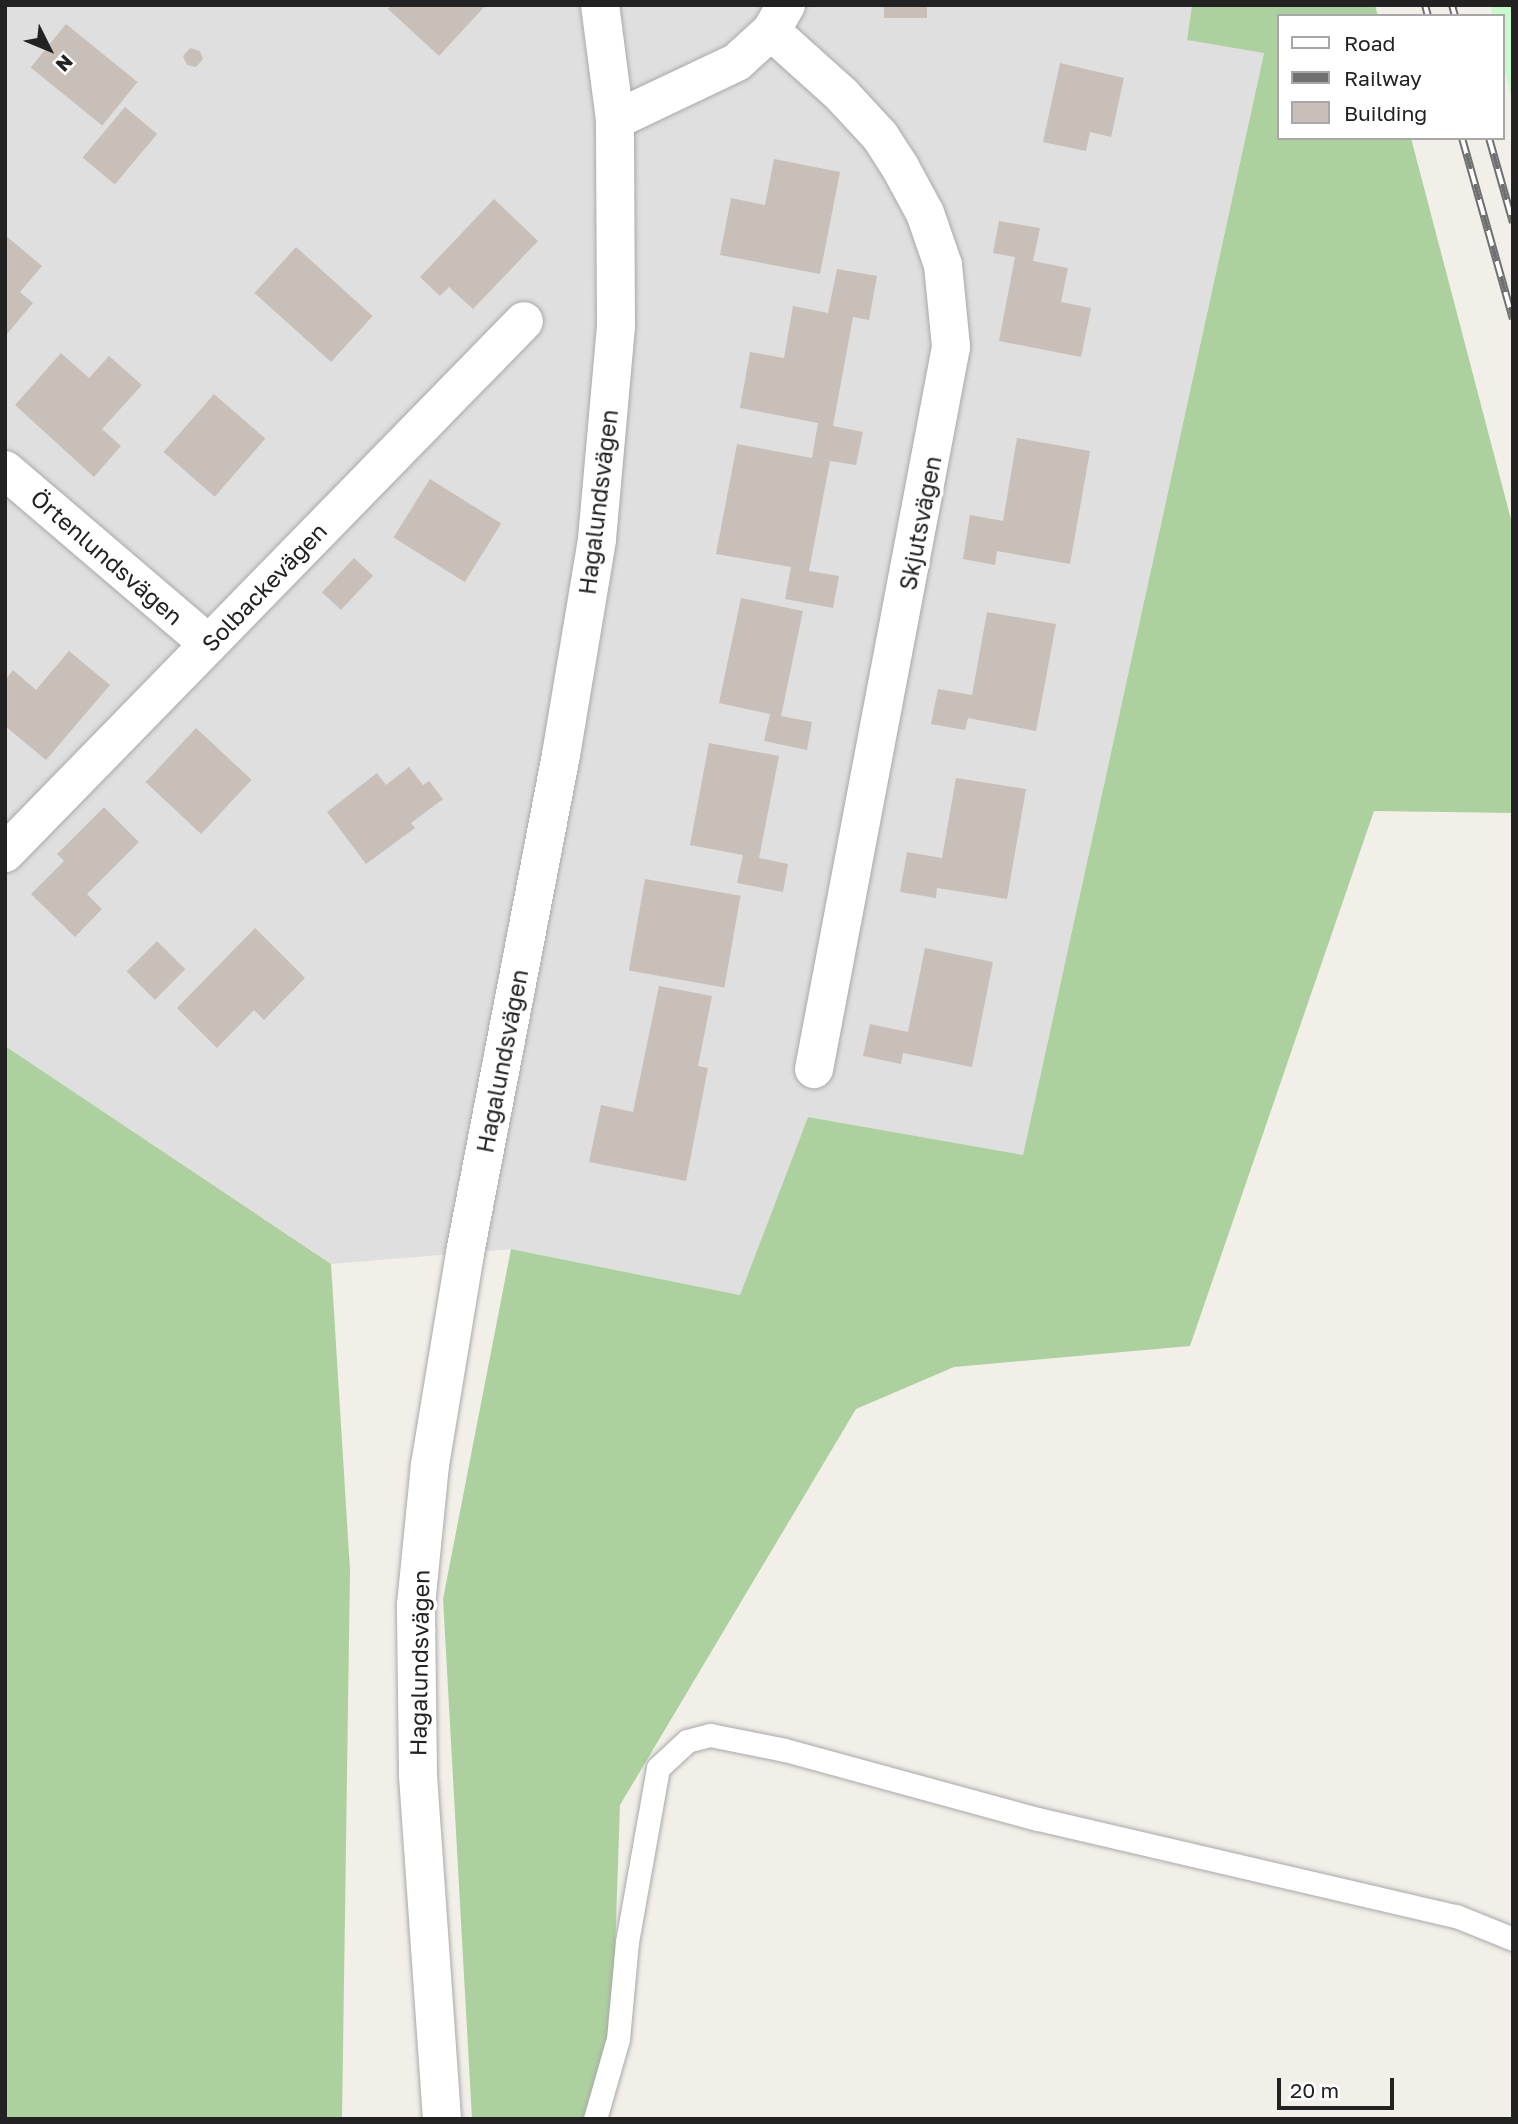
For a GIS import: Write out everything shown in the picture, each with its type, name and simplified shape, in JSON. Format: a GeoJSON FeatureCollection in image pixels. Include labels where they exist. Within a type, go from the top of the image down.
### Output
{"type":"FeatureCollection","features":[{"type":"Feature","properties":{"kind":"street","name":"Hagalundsvägen"},"geometry":{"type":"LineString","coordinates":[[442,2119],[418,1775],[416,1605],[430,1465],[465,1253],[561,755],[597,539],[616,326],[615,120],[600,5]]}},
{"type":"Feature","properties":{"kind":"street"},"geometry":{"type":"LineString","coordinates":[[615,120],[737,62],[779,18]]}},
{"type":"Feature","properties":{"kind":"street","name":"Skjutsvägen"},"geometry":{"type":"LineString","coordinates":[[779,18],[842,95],[880,136],[925,213],[943,265],[951,347],[814,1069]]}},
{"type":"Feature","properties":{"kind":"street","name":"Solbackevägen"},"geometry":{"type":"LineString","coordinates":[[5,853],[524,321]]}},
{"type":"Feature","properties":{"kind":"street","name":"Örtenlundsvägen"},"geometry":{"type":"LineString","coordinates":[[5,470],[209,644]]}},
{"type":"Feature","properties":{"kind":"lane"},"geometry":{"type":"LineString","coordinates":[[595,2119],[618,2039],[627,1941],[658,1768],[687,1741],[710,1735],[785,1750],[1038,1819],[1456,1916],[1513,1939]]}},
{"type":"Feature","properties":{"kind":"shaded area"},"geometry":{"type":"Polygon","coordinates":[[[5,5],[1192,5],[1187,40],[1264,52],[1023,1155],[808,1117],[740,1295],[512,1249],[331,1264],[5,1046],[5,5]]]}},
{"type":"Feature","properties":{"kind":"green space"},"geometry":{"type":"Polygon","coordinates":[[[1192,5],[1375,5],[1377,14],[1276,14],[1276,140],[1412,140],[1513,527],[1513,813],[1374,811],[1190,1346],[954,1367],[856,1409],[620,1805],[612,2040],[586,2119],[472,2119],[443,1599],[511,1249],[740,1295],[808,1117],[1023,1155],[1264,53],[1187,40],[1192,5]]]}},
{"type":"Feature","properties":{"kind":"green space"},"geometry":{"type":"Polygon","coordinates":[[[1490,5],[1513,5],[1513,104],[1504,66],[1504,14],[1492,14],[1490,5]]]}},
{"type":"Feature","properties":{"kind":"green space"},"geometry":{"type":"Polygon","coordinates":[[[5,1046],[331,1264],[350,1570],[342,2119],[5,2119],[5,1046]]]}},
{"type":"Feature","properties":{"kind":"building"},"geometry":{"type":"Polygon","coordinates":[[[391,5],[486,5],[439,56],[388,9],[391,5]]]}},
{"type":"Feature","properties":{"kind":"building"},"geometry":{"type":"Polygon","coordinates":[[[884,5],[927,5],[927,18],[884,18],[884,5]]]}},
{"type":"Feature","properties":{"kind":"building"},"geometry":{"type":"Polygon","coordinates":[[[66,24],[137,82],[102,125],[31,68],[66,24]]]}},
{"type":"Feature","properties":{"kind":"building"},"geometry":{"type":"Polygon","coordinates":[[[190,48],[200,51],[203,59],[196,67],[187,65],[183,56],[190,48]]]}},
{"type":"Feature","properties":{"kind":"building"},"geometry":{"type":"Polygon","coordinates":[[[1060,63],[1124,78],[1111,137],[1090,132],[1086,151],[1043,142],[1060,63]]]}},
{"type":"Feature","properties":{"kind":"building"},"geometry":{"type":"Polygon","coordinates":[[[125,107],[157,134],[115,185],[83,158],[125,107]]]}},
{"type":"Feature","properties":{"kind":"building"},"geometry":{"type":"Polygon","coordinates":[[[774,159],[840,172],[820,274],[720,255],[731,198],[765,205],[774,159]]]}},
{"type":"Feature","properties":{"kind":"building"},"geometry":{"type":"Polygon","coordinates":[[[494,199],[538,241],[473,309],[449,287],[440,296],[420,277],[494,199]]]}},
{"type":"Feature","properties":{"kind":"building"},"geometry":{"type":"Polygon","coordinates":[[[999,221],[1040,228],[1033,261],[1068,268],[1061,302],[1091,308],[1081,357],[999,341],[1015,257],[993,253],[999,221]]]}},
{"type":"Feature","properties":{"kind":"building"},"geometry":{"type":"Polygon","coordinates":[[[5,235],[42,266],[20,292],[33,303],[7,334],[5,235]]]}},
{"type":"Feature","properties":{"kind":"building"},"geometry":{"type":"Polygon","coordinates":[[[296,247],[373,316],[331,362],[255,293],[296,247]]]}},
{"type":"Feature","properties":{"kind":"building"},"geometry":{"type":"Polygon","coordinates":[[[837,269],[877,276],[869,320],[853,317],[833,426],[863,432],[856,465],[830,461],[809,571],[839,576],[833,608],[785,599],[791,567],[716,554],[737,444],[812,458],[818,423],[740,408],[750,352],[784,358],[793,306],[828,313],[837,269]]]}},
{"type":"Feature","properties":{"kind":"building"},"geometry":{"type":"Polygon","coordinates":[[[61,353],[89,378],[109,356],[142,385],[102,429],[121,446],[94,477],[15,405],[61,353]]]}},
{"type":"Feature","properties":{"kind":"building"},"geometry":{"type":"Polygon","coordinates":[[[214,394],[265,439],[215,497],[163,452],[214,394]]]}},
{"type":"Feature","properties":{"kind":"building"},"geometry":{"type":"Polygon","coordinates":[[[1017,438],[1090,451],[1070,564],[997,551],[995,565],[963,559],[970,515],[1003,521],[1017,438]]]}},
{"type":"Feature","properties":{"kind":"building"},"geometry":{"type":"Polygon","coordinates":[[[430,479],[501,524],[465,582],[393,538],[430,479]]]}},
{"type":"Feature","properties":{"kind":"building"},"geometry":{"type":"Polygon","coordinates":[[[354,558],[373,576],[341,610],[322,592],[354,558]]]}},
{"type":"Feature","properties":{"kind":"building"},"geometry":{"type":"Polygon","coordinates":[[[741,598],[803,611],[781,716],[812,722],[807,750],[764,741],[770,714],[719,703],[741,598]]]}},
{"type":"Feature","properties":{"kind":"building"},"geometry":{"type":"Polygon","coordinates":[[[987,612],[1056,624],[1036,731],[968,718],[965,730],[931,724],[938,689],[972,695],[987,612]]]}},
{"type":"Feature","properties":{"kind":"building"},"geometry":{"type":"Polygon","coordinates":[[[69,651],[110,685],[46,760],[5,726],[5,680],[13,670],[36,690],[69,651]]]}},
{"type":"Feature","properties":{"kind":"building"},"geometry":{"type":"Polygon","coordinates":[[[196,728],[252,780],[201,834],[146,782],[196,728]]]}},
{"type":"Feature","properties":{"kind":"building"},"geometry":{"type":"Polygon","coordinates":[[[709,743],[779,756],[759,858],[788,864],[783,892],[737,883],[743,855],[690,845],[709,743]]]}},
{"type":"Feature","properties":{"kind":"building"},"geometry":{"type":"Polygon","coordinates":[[[409,767],[423,785],[429,781],[443,799],[411,823],[415,828],[366,864],[327,812],[377,773],[386,785],[409,767]]]}},
{"type":"Feature","properties":{"kind":"building"},"geometry":{"type":"Polygon","coordinates":[[[956,778],[1026,789],[1007,899],[937,888],[936,898],[900,892],[907,852],[942,858],[956,778]]]}},
{"type":"Feature","properties":{"kind":"building"},"geometry":{"type":"Polygon","coordinates":[[[104,807],[139,842],[87,894],[102,909],[75,937],[31,894],[64,861],[57,854],[104,807]]]}},
{"type":"Feature","properties":{"kind":"building"},"geometry":{"type":"Polygon","coordinates":[[[645,879],[741,896],[724,987],[629,971],[645,879]]]}},
{"type":"Feature","properties":{"kind":"building"},"geometry":{"type":"Polygon","coordinates":[[[255,928],[305,978],[264,1020],[254,1010],[217,1048],[177,1008],[255,928]]]}},
{"type":"Feature","properties":{"kind":"building"},"geometry":{"type":"Polygon","coordinates":[[[157,941],[185,969],[155,1000],[127,971],[157,941]]]}},
{"type":"Feature","properties":{"kind":"building"},"geometry":{"type":"Polygon","coordinates":[[[925,948],[993,962],[972,1067],[903,1053],[901,1064],[863,1056],[870,1024],[908,1032],[925,948]]]}},
{"type":"Feature","properties":{"kind":"building"},"geometry":{"type":"Polygon","coordinates":[[[659,986],[712,996],[698,1066],[708,1068],[686,1181],[589,1162],[601,1105],[633,1112],[659,986]]]}},
{"type":"Feature","properties":{"kind":"railway"},"geometry":{"type":"LineString","coordinates":[[1425,5],[1427,14]]}},
{"type":"Feature","properties":{"kind":"railway"},"geometry":{"type":"LineString","coordinates":[[1452,5],[1454,14]]}},
{"type":"Feature","properties":{"kind":"railway"},"geometry":{"type":"LineString","coordinates":[[1463,140],[1513,319]]}},
{"type":"Feature","properties":{"kind":"railway"},"geometry":{"type":"LineString","coordinates":[[1490,140],[1513,223]]}}]}
